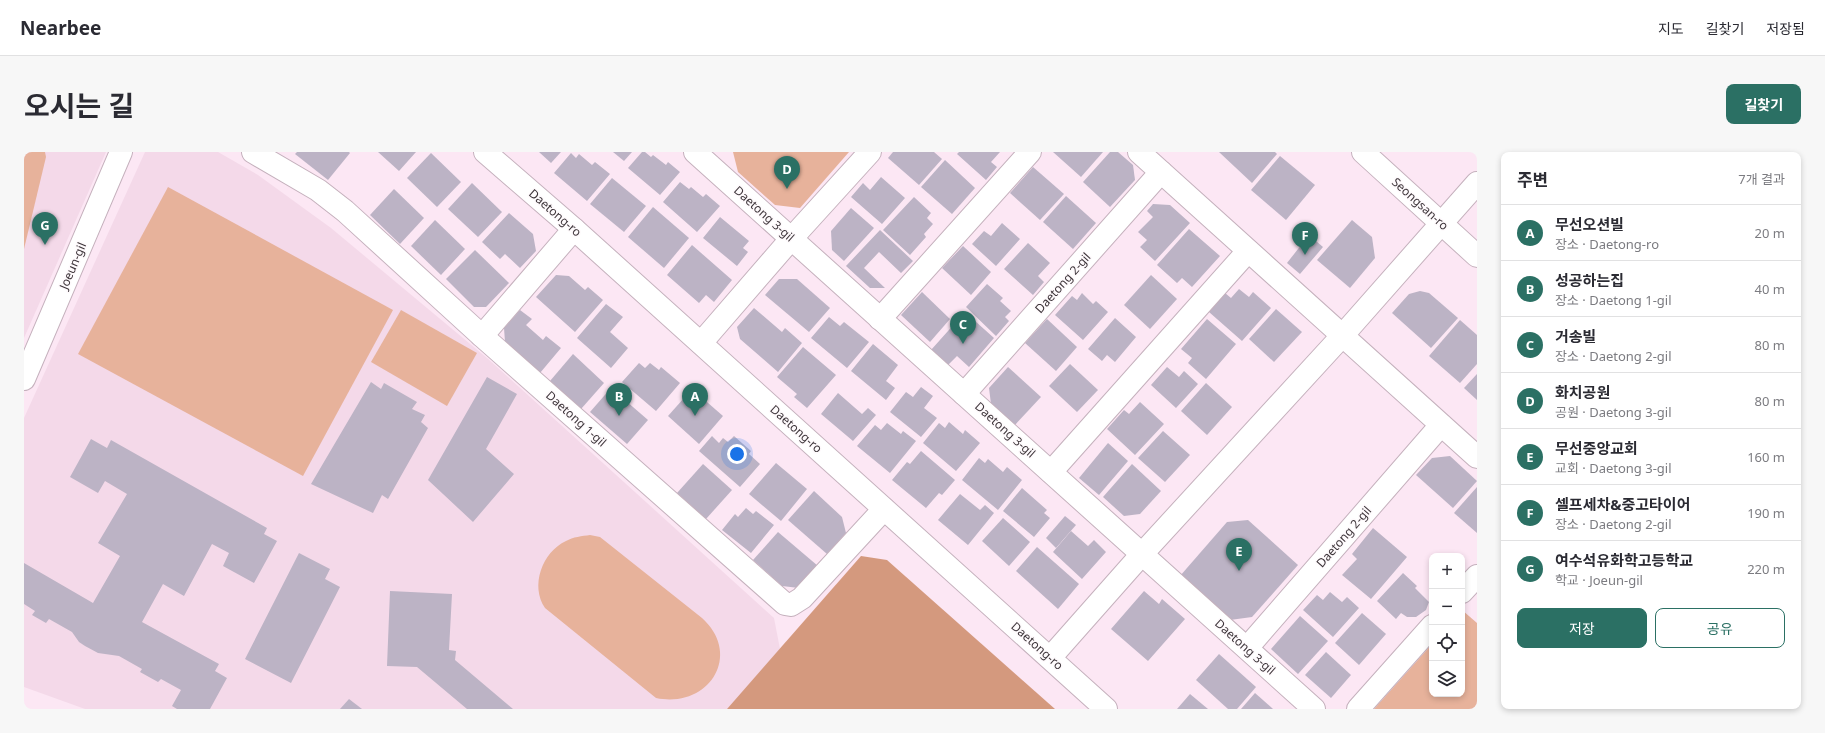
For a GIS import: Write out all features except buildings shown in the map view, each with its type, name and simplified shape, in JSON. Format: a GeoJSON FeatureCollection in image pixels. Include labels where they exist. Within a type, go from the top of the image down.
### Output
{"type":"FeatureCollection","features":[{"type":"Feature","properties":{"kind":"street","name":"Joeun-gil"},"geometry":{"type":"LineString","coordinates":[[24,379],[121,152]]}},
{"type":"Feature","properties":{"kind":"street","name":"Daetong 1-gil"},"geometry":{"type":"LineString","coordinates":[[253,152],[318,190],[345,211],[482,336],[785,604],[791,605],[802,598],[884,509]]}},
{"type":"Feature","properties":{"kind":"street","name":"Daetong-ro"},"geometry":{"type":"LineString","coordinates":[[484,152],[574,229],[1106,709]]}},
{"type":"Feature","properties":{"kind":"street"},"geometry":{"type":"LineString","coordinates":[[701,343],[870,152]]}},
{"type":"Feature","properties":{"kind":"street"},"geometry":{"type":"LineString","coordinates":[[880,319],[1030,152]]}},
{"type":"Feature","properties":{"kind":"street"},"geometry":{"type":"LineString","coordinates":[[1139,152],[1477,457]]}},
{"type":"Feature","properties":{"kind":"street","name":"Seongsan-ro"},"geometry":{"type":"LineString","coordinates":[[1363,152],[1477,256]]}},
{"type":"Feature","properties":{"kind":"street","name":"Daetong 3-gil"},"geometry":{"type":"LineString","coordinates":[[704,155],[792,239],[880,319],[1314,709]]}},
{"type":"Feature","properties":{"kind":"street","name":"Daetong 2-gil"},"geometry":{"type":"LineString","coordinates":[[964,394],[1161,172]]}},
{"type":"Feature","properties":{"kind":"street"},"geometry":{"type":"LineString","coordinates":[[1050,658],[1142,554],[1342,336],[1477,183]]}},
{"type":"Feature","properties":{"kind":"street"},"geometry":{"type":"LineString","coordinates":[[482,336],[574,229]]}},
{"type":"Feature","properties":{"kind":"street"},"geometry":{"type":"LineString","coordinates":[[1051,472],[1248,251]]}},
{"type":"Feature","properties":{"kind":"street","name":"Daetong 2-gil"},"geometry":{"type":"LineString","coordinates":[[1247,648],[1441,425]]}},
{"type":"Feature","properties":{"kind":"street"},"geometry":{"type":"LineString","coordinates":[[1465,589],[1477,576]]}},
{"type":"Feature","properties":{"kind":"street"},"geometry":{"type":"LineString","coordinates":[[1358,709],[1429,629]]}},
{"type":"Feature","properties":{"kind":"shaded area"},"geometry":{"type":"Polygon","coordinates":[[[24,152],[106,152],[24,338],[24,152]]]}},
{"type":"Feature","properties":{"kind":"shaded area"},"geometry":{"type":"Polygon","coordinates":[[[24,152],[45,152],[46,157],[24,249],[24,152]]]}},
{"type":"Feature","properties":{"kind":"shaded area"},"geometry":{"type":"Polygon","coordinates":[[[145,152],[218,152],[258,175],[331,228],[487,358],[774,618],[780,649],[727,709],[85,709],[24,687],[24,418],[145,152]]]}},
{"type":"Feature","properties":{"kind":"shaded area"},"geometry":{"type":"Polygon","coordinates":[[[733,152],[849,152],[800,208],[775,205],[738,172],[733,152]]]}},
{"type":"Feature","properties":{"kind":"shaded area"},"geometry":{"type":"Polygon","coordinates":[[[168,187],[393,310],[303,476],[78,354],[168,187]]]}},
{"type":"Feature","properties":{"kind":"shaded area"},"geometry":{"type":"Polygon","coordinates":[[[401,310],[477,353],[447,406],[371,362],[401,310]]]}},
{"type":"Feature","properties":{"kind":"shaded area"},"geometry":{"type":"Polygon","coordinates":[[[590,535],[600,537],[702,618],[714,633],[720,648],[719,662],[714,676],[705,687],[691,695],[675,699],[656,698],[545,608],[539,590],[539,580],[545,561],[550,553],[566,541],[590,535]]]}},
{"type":"Feature","properties":{"kind":"shaded area"},"geometry":{"type":"Polygon","coordinates":[[[861,556],[887,560],[1055,709],[727,709],[861,556]]]}},
{"type":"Feature","properties":{"kind":"shaded area"},"geometry":{"type":"Polygon","coordinates":[[[1465,613],[1477,623],[1477,709],[1374,709],[1429,647],[1429,697],[1465,697],[1465,613]]]}},
{"type":"Feature","properties":{"kind":"place","name":"화치공원"},"geometry":{"type":"Point","coordinates":[787,189]}},
{"type":"Feature","properties":{"kind":"place","name":"여수석유화학고등학교"},"geometry":{"type":"Point","coordinates":[45,245]}},
{"type":"Feature","properties":{"kind":"place","name":"셀프세차&중고타이어"},"geometry":{"type":"Point","coordinates":[1305,255]}},
{"type":"Feature","properties":{"kind":"place","name":"거송빌"},"geometry":{"type":"Point","coordinates":[963,344]}},
{"type":"Feature","properties":{"kind":"place","name":"성공하는집"},"geometry":{"type":"Point","coordinates":[619,416]}},
{"type":"Feature","properties":{"kind":"place","name":"무선오션빌"},"geometry":{"type":"Point","coordinates":[695,416]}},
{"type":"Feature","properties":{"kind":"place","name":"무선중앙교회"},"geometry":{"type":"Point","coordinates":[1239,571]}}]}
